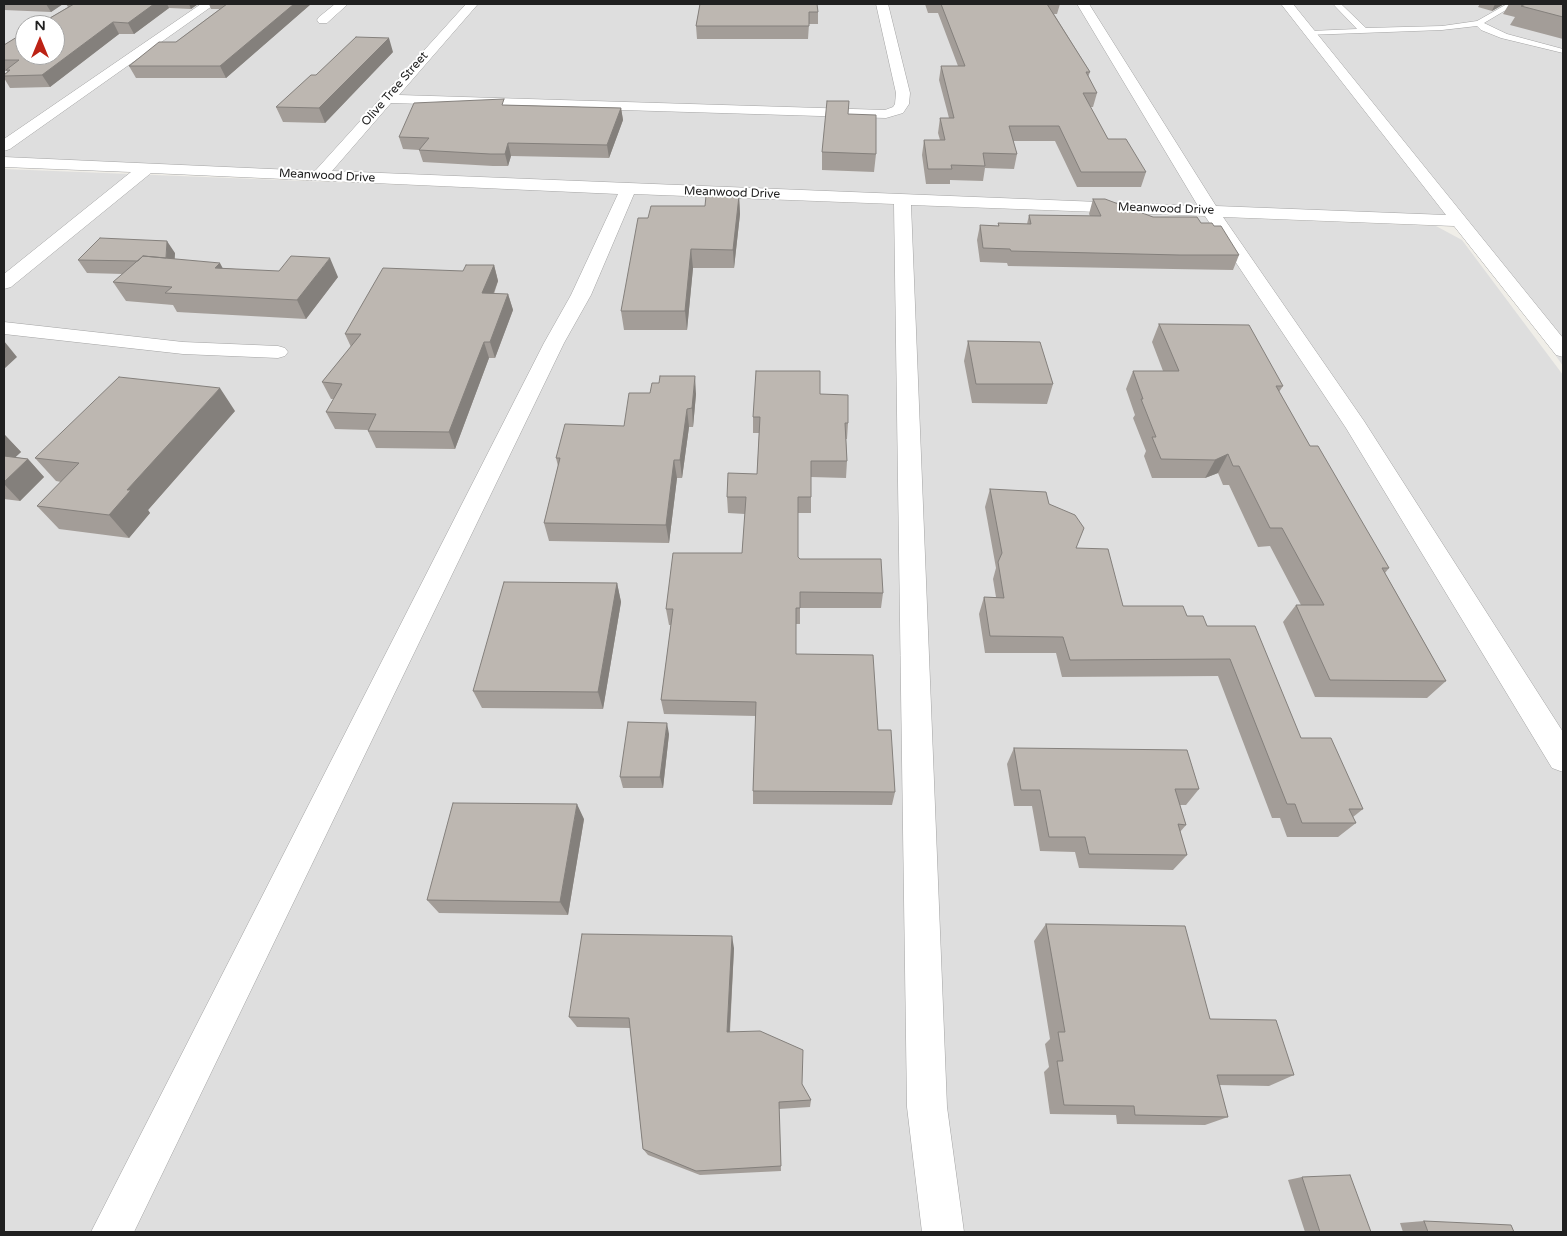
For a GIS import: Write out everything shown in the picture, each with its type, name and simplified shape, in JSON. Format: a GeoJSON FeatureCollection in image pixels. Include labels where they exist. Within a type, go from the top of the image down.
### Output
{"type":"FeatureCollection","features":[{"type":"Feature","properties":{"kind":"street"},"geometry":{"type":"LineString","coordinates":[[4,146],[209,4]]}},
{"type":"Feature","properties":{"kind":"street"},"geometry":{"type":"LineString","coordinates":[[322,20],[342,4]]}},
{"type":"Feature","properties":{"kind":"street","name":"Olive Tree Street"},"geometry":{"type":"LineString","coordinates":[[320,176],[386,99],[472,4]]}},
{"type":"Feature","properties":{"kind":"street"},"geometry":{"type":"LineString","coordinates":[[386,99],[886,114],[898,110],[902,104],[903,93],[882,4]]}},
{"type":"Feature","properties":{"kind":"street"},"geometry":{"type":"LineString","coordinates":[[1083,4],[1210,211],[1356,426],[1563,758]]}},
{"type":"Feature","properties":{"kind":"street"},"geometry":{"type":"LineString","coordinates":[[1287,4],[1563,351]]}},
{"type":"Feature","properties":{"kind":"street","name":"Meanwood Drive"},"geometry":{"type":"LineString","coordinates":[[4,162],[628,189],[1460,221]]}},
{"type":"Feature","properties":{"kind":"street"},"geometry":{"type":"LineString","coordinates":[[4,283],[147,168]]}},
{"type":"Feature","properties":{"kind":"street"},"geometry":{"type":"LineString","coordinates":[[112,1232],[554,343],[581,295],[628,189]]}},
{"type":"Feature","properties":{"kind":"street"},"geometry":{"type":"LineString","coordinates":[[902,199],[927,1106],[943,1232]]}},
{"type":"Feature","properties":{"kind":"street"},"geometry":{"type":"LineString","coordinates":[[4,328],[183,348],[278,352]]}},
{"type":"Feature","properties":{"kind":"lane"},"geometry":{"type":"LineString","coordinates":[[1337,4],[1364,31]]}},
{"type":"Feature","properties":{"kind":"lane"},"geometry":{"type":"LineString","coordinates":[[1310,33],[1442,28],[1479,23],[1512,4]]}},
{"type":"Feature","properties":{"kind":"lane"},"geometry":{"type":"LineString","coordinates":[[1479,23],[1492,32]]}},
{"type":"Feature","properties":{"kind":"lane"},"geometry":{"type":"LineString","coordinates":[[1442,28],[1492,32],[1563,51]]}},
{"type":"Feature","properties":{"kind":"shaded area"},"geometry":{"type":"Polygon","coordinates":[[[4,4],[1563,4],[1563,366],[1461,221],[4,163],[4,4]]]}},
{"type":"Feature","properties":{"kind":"shaded area"},"geometry":{"type":"Polygon","coordinates":[[[4,169],[1436,226],[1462,240],[1563,375],[1563,1232],[4,1232],[4,169]]]}},
{"type":"Feature","properties":{"kind":"building"},"geometry":{"type":"Polygon","coordinates":[[[74,4],[154,4],[128,23],[113,22],[65,58],[65,15],[55,15],[74,4]]]}},
{"type":"Feature","properties":{"kind":"building"},"geometry":{"type":"Polygon","coordinates":[[[227,4],[294,4],[220,66],[129,66],[159,42],[176,42],[227,4]]]}},
{"type":"Feature","properties":{"kind":"building"},"geometry":{"type":"Polygon","coordinates":[[[700,4],[817,4],[818,12],[809,12],[809,26],[696,26],[700,4]]]}},
{"type":"Feature","properties":{"kind":"building"},"geometry":{"type":"Polygon","coordinates":[[[941,4],[1047,4],[1090,72],[1086,72],[1097,93],[1083,93],[1108,139],[1126,139],[1146,172],[1081,172],[1059,126],[1009,126],[1017,154],[983,153],[985,166],[951,165],[952,169],[928,169],[924,140],[945,140],[940,118],[954,118],[941,66],[965,66],[941,4]]]}},
{"type":"Feature","properties":{"kind":"building"},"geometry":{"type":"Polygon","coordinates":[[[1526,4],[1563,4],[1563,17],[1521,6],[1526,4]]]}},
{"type":"Feature","properties":{"kind":"building"},"geometry":{"type":"Polygon","coordinates":[[[356,37],[389,38],[319,108],[276,107],[311,75],[316,75],[356,37]]]}},
{"type":"Feature","properties":{"kind":"building"},"geometry":{"type":"Polygon","coordinates":[[[15,38],[15,60],[4,60],[4,45],[15,38]]]}},
{"type":"Feature","properties":{"kind":"building"},"geometry":{"type":"Polygon","coordinates":[[[15,63],[15,65],[55,65],[42,75],[4,76],[10,70],[6,70],[15,63]]]}},
{"type":"Feature","properties":{"kind":"building"},"geometry":{"type":"Polygon","coordinates":[[[504,99],[502,105],[621,108],[607,145],[508,143],[505,154],[490,154],[419,150],[429,138],[399,137],[414,103],[504,99]]]}},
{"type":"Feature","properties":{"kind":"building"},"geometry":{"type":"Polygon","coordinates":[[[827,101],[849,101],[848,114],[876,115],[876,154],[822,152],[827,101]]]}},
{"type":"Feature","properties":{"kind":"building"},"geometry":{"type":"Polygon","coordinates":[[[706,196],[739,196],[733,250],[691,249],[685,311],[621,311],[638,218],[648,218],[651,206],[705,206],[706,196]]]}},
{"type":"Feature","properties":{"kind":"building"},"geometry":{"type":"Polygon","coordinates":[[[1093,199],[1105,199],[1153,217],[1197,217],[1201,223],[1212,223],[1214,226],[1221,226],[1239,255],[1011,251],[1010,249],[983,248],[980,225],[999,226],[998,223],[1031,224],[1029,215],[1101,216],[1093,199]]]}},
{"type":"Feature","properties":{"kind":"building"},"geometry":{"type":"Polygon","coordinates":[[[100,238],[167,241],[166,258],[143,256],[138,261],[78,260],[100,238]]]}},
{"type":"Feature","properties":{"kind":"building"},"geometry":{"type":"Polygon","coordinates":[[[143,256],[220,263],[215,268],[279,271],[291,256],[330,258],[297,300],[165,293],[172,287],[113,282],[143,256]]]}},
{"type":"Feature","properties":{"kind":"building"},"geometry":{"type":"Polygon","coordinates":[[[466,265],[494,265],[482,293],[508,294],[490,342],[484,342],[449,432],[368,431],[376,414],[326,412],[342,384],[322,382],[361,334],[345,334],[383,268],[463,271],[466,265]]]}},
{"type":"Feature","properties":{"kind":"building"},"geometry":{"type":"Polygon","coordinates":[[[1159,324],[1249,325],[1283,386],[1276,386],[1310,446],[1318,446],[1389,568],[1382,568],[1446,681],[1330,680],[1296,605],[1324,605],[1282,528],[1270,528],[1239,466],[1233,466],[1228,454],[1215,460],[1161,459],[1152,437],[1156,437],[1141,399],[1143,399],[1133,371],[1179,371],[1159,324]]]}},
{"type":"Feature","properties":{"kind":"building"},"geometry":{"type":"Polygon","coordinates":[[[968,341],[1040,342],[1053,384],[976,384],[968,341]]]}},
{"type":"Feature","properties":{"kind":"building"},"geometry":{"type":"Polygon","coordinates":[[[756,371],[820,371],[820,394],[848,395],[848,423],[845,423],[847,461],[811,461],[811,497],[798,497],[798,557],[800,559],[881,559],[883,593],[800,592],[800,608],[796,608],[796,654],[873,655],[878,730],[891,730],[895,792],[753,791],[756,702],[661,700],[673,609],[666,609],[673,553],[742,553],[746,497],[727,497],[728,473],[757,474],[760,417],[753,417],[756,371]]]}},
{"type":"Feature","properties":{"kind":"building"},"geometry":{"type":"Polygon","coordinates":[[[660,376],[695,376],[692,408],[687,409],[680,460],[674,460],[666,525],[544,523],[560,458],[556,458],[565,424],[624,426],[629,393],[650,393],[652,383],[659,383],[660,376]]]}},
{"type":"Feature","properties":{"kind":"building"},"geometry":{"type":"Polygon","coordinates":[[[119,377],[220,388],[127,490],[131,490],[109,515],[37,506],[79,463],[35,458],[119,377]]]}},
{"type":"Feature","properties":{"kind":"building"},"geometry":{"type":"Polygon","coordinates":[[[4,456],[28,459],[4,482],[4,456]]]}},
{"type":"Feature","properties":{"kind":"building"},"geometry":{"type":"Polygon","coordinates":[[[990,489],[1046,492],[1049,504],[1075,515],[1084,528],[1076,548],[1108,549],[1123,606],[1183,606],[1187,616],[1203,616],[1207,626],[1255,626],[1301,738],[1331,738],[1363,809],[1349,809],[1356,823],[1302,823],[1295,804],[1287,804],[1230,659],[1070,660],[1063,637],[990,636],[984,597],[1004,598],[998,562],[1002,553],[990,489]]]}},
{"type":"Feature","properties":{"kind":"building"},"geometry":{"type":"Polygon","coordinates":[[[504,582],[617,583],[598,692],[473,691],[504,582]]]}},
{"type":"Feature","properties":{"kind":"building"},"geometry":{"type":"Polygon","coordinates":[[[628,722],[667,723],[660,777],[620,777],[628,722]]]}},
{"type":"Feature","properties":{"kind":"building"},"geometry":{"type":"Polygon","coordinates":[[[1014,748],[1187,750],[1199,789],[1175,789],[1186,825],[1178,824],[1187,855],[1089,854],[1085,837],[1049,837],[1040,790],[1021,790],[1014,748]]]}},
{"type":"Feature","properties":{"kind":"building"},"geometry":{"type":"Polygon","coordinates":[[[453,803],[577,804],[560,902],[427,900],[453,803]]]}},
{"type":"Feature","properties":{"kind":"building"},"geometry":{"type":"Polygon","coordinates":[[[1046,924],[1185,926],[1210,1019],[1276,1020],[1294,1075],[1217,1075],[1228,1117],[1135,1115],[1134,1106],[1064,1105],[1057,1061],[1063,1061],[1058,1032],[1065,1032],[1046,924]]]}},
{"type":"Feature","properties":{"kind":"building"},"geometry":{"type":"Polygon","coordinates":[[[582,934],[732,936],[727,1032],[760,1031],[803,1050],[802,1084],[811,1100],[779,1102],[781,1166],[696,1171],[643,1149],[629,1018],[569,1017],[582,934]]]}},
{"type":"Feature","properties":{"kind":"building"},"geometry":{"type":"Polygon","coordinates":[[[1350,1175],[1371,1232],[1320,1232],[1302,1177],[1350,1175]]]}},
{"type":"Feature","properties":{"kind":"building"},"geometry":{"type":"Polygon","coordinates":[[[1424,1221],[1511,1225],[1514,1232],[1428,1232],[1424,1221]]]}}]}
